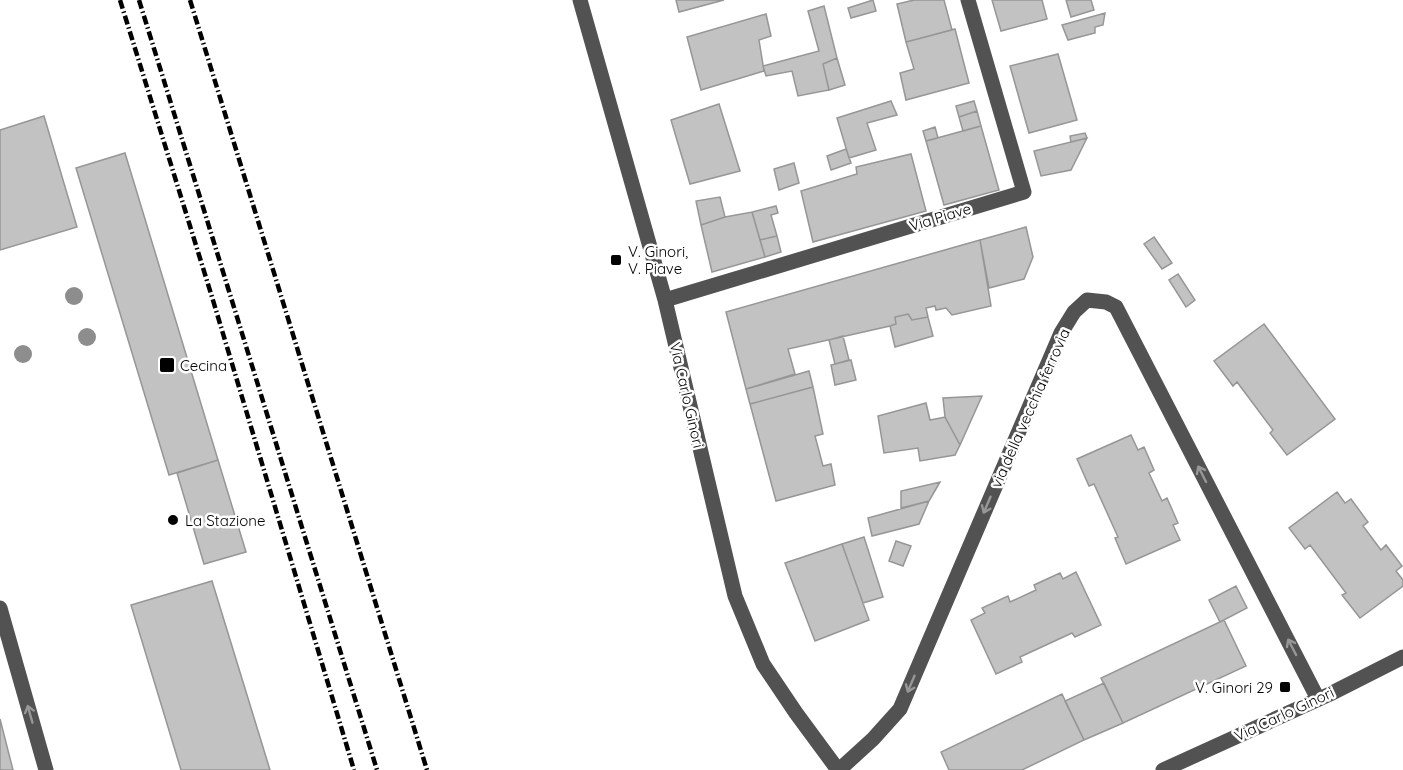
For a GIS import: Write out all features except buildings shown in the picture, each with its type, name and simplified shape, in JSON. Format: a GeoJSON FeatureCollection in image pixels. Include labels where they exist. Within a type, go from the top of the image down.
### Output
{"type":"FeatureCollection","features":[{"type":"Feature","properties":{"kind":"street","name":"Via Carlo Ginori"},"geometry":{"type":"LineString","coordinates":[[580,0],[664,300],[735,596],[763,664],[839,770]]}},
{"type":"Feature","properties":{"kind":"street","name":"Via Piave"},"geometry":{"type":"LineString","coordinates":[[664,300],[1024,192],[968,0]]}},
{"type":"Feature","properties":{"kind":"street","name":"via della vecchia ferrovia"},"geometry":{"type":"LineString","coordinates":[[839,770],[873,739],[900,709],[1061,333],[1074,312],[1087,300],[1106,302],[1116,308],[1318,699]]}},
{"type":"Feature","properties":{"kind":"street"},"geometry":{"type":"LineString","coordinates":[[0,608],[46,770]]}},
{"type":"Feature","properties":{"kind":"street","name":"Via Carlo Ginori"},"geometry":{"type":"LineString","coordinates":[[1163,770],[1403,657]]}},
{"type":"Feature","properties":{"kind":"railway"},"geometry":{"type":"LineString","coordinates":[[120,0],[354,770]]}},
{"type":"Feature","properties":{"kind":"railway"},"geometry":{"type":"LineString","coordinates":[[139,0],[377,770]]}},
{"type":"Feature","properties":{"kind":"railway"},"geometry":{"type":"LineString","coordinates":[[190,0],[427,770]]}},
{"type":"Feature","properties":{"kind":"place","name":"V. Ginori, V. Piave"},"geometry":{"type":"Point","coordinates":[616,260]}},
{"type":"Feature","properties":{"kind":"place","name":"Cecina"},"geometry":{"type":"Point","coordinates":[167,365]}},
{"type":"Feature","properties":{"kind":"place","name":"La Stazione"},"geometry":{"type":"Point","coordinates":[173,520]}},
{"type":"Feature","properties":{"kind":"place","name":"V. Ginori 29"},"geometry":{"type":"Point","coordinates":[1285,687]}}]}
